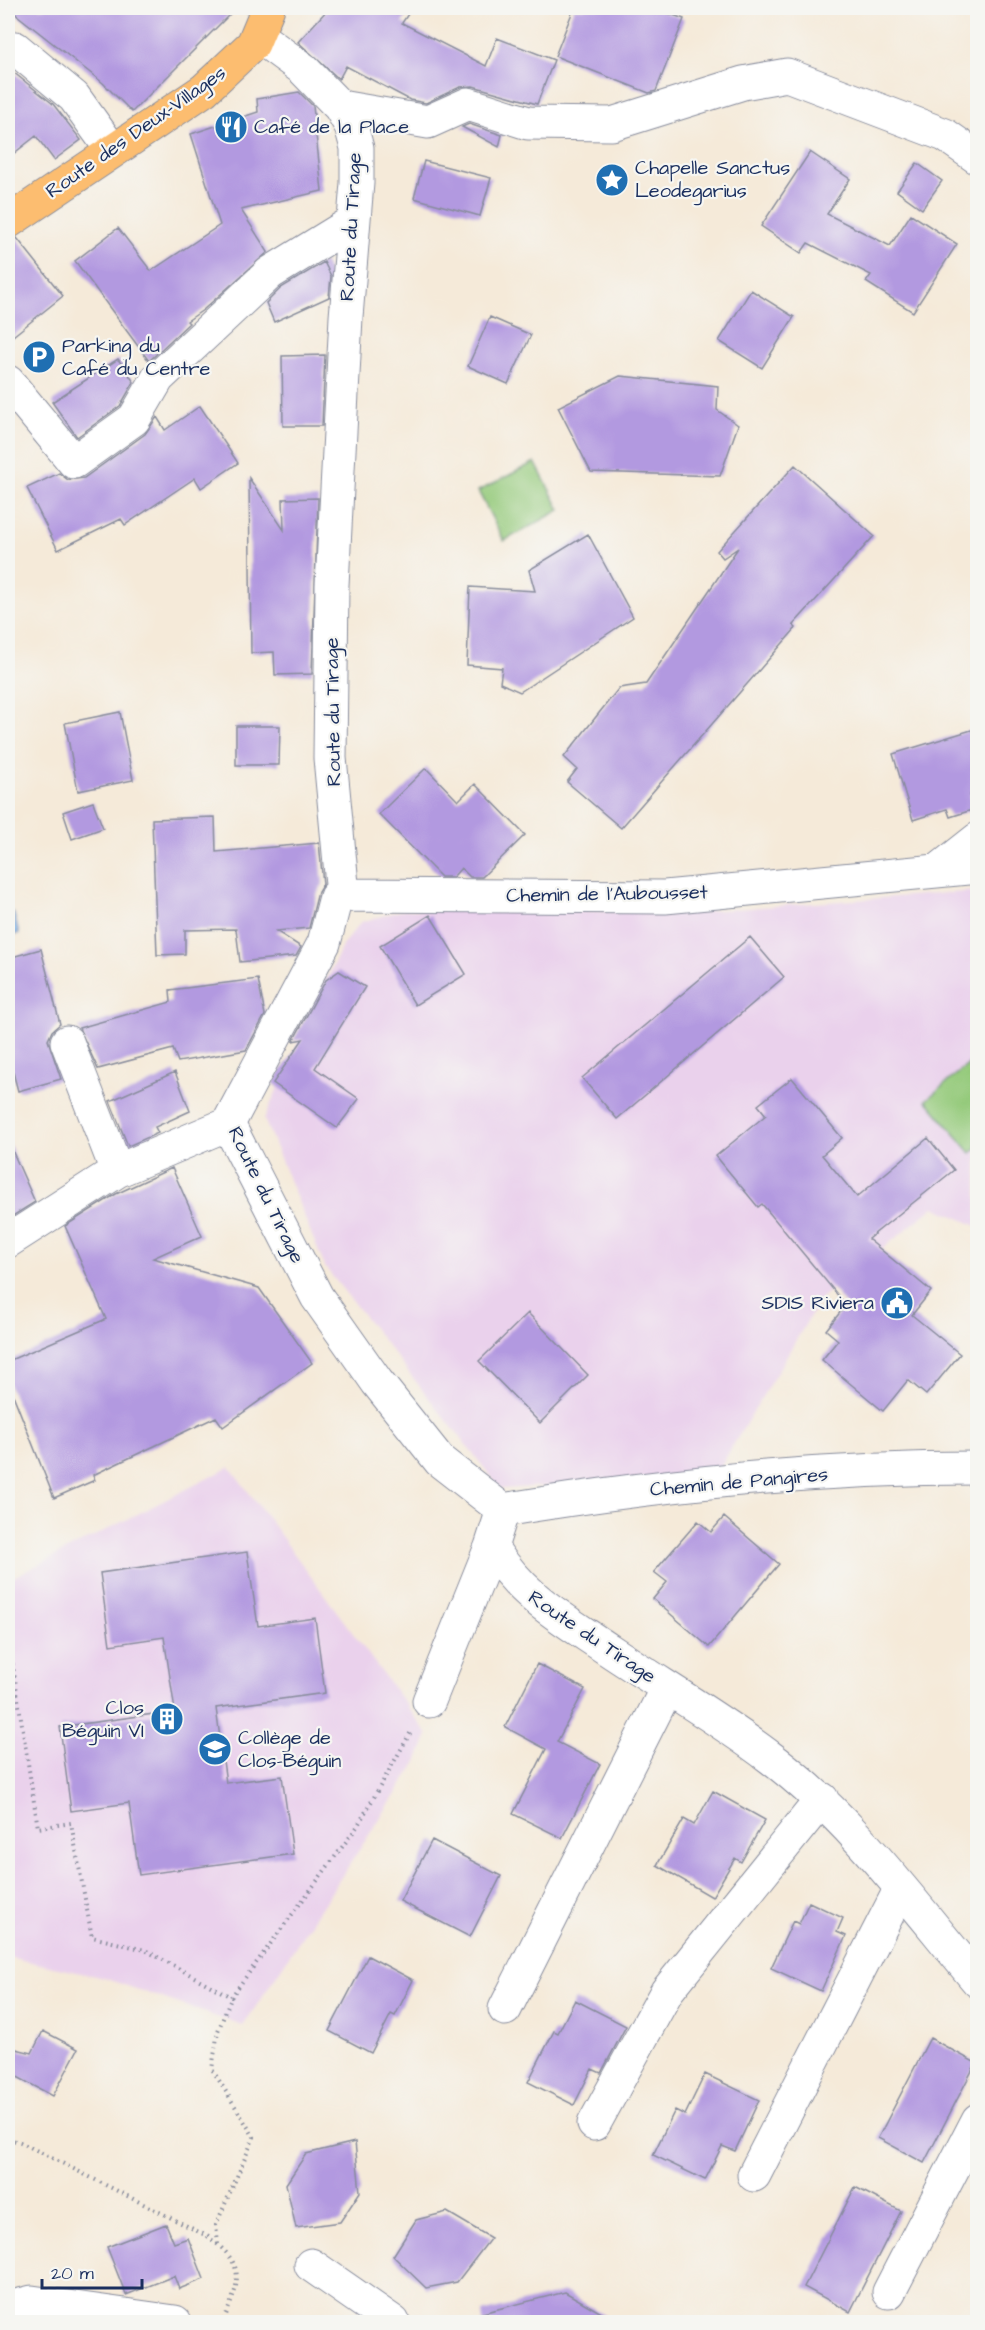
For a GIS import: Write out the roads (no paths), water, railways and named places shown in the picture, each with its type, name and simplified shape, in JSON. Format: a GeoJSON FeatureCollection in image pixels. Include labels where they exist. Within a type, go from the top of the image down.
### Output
{"type":"FeatureCollection","features":[{"type":"Feature","properties":{"kind":"main road","name":"Route des Deux-Villages"},"geometry":{"type":"LineString","coordinates":[[8,222],[204,90],[243,55],[263,22]]}},
{"type":"Feature","properties":{"kind":"street","name":"Route du Tirage"},"geometry":{"type":"LineString","coordinates":[[263,22],[303,69],[340,107],[351,126],[357,148],[357,183],[332,585],[330,758],[343,895],[336,897],[324,943],[228,1124],[317,1297],[377,1382],[440,1461],[503,1510]]}},
{"type":"Feature","properties":{"kind":"street"},"geometry":{"type":"LineString","coordinates":[[8,50],[15,48],[74,97],[112,150]]}},
{"type":"Feature","properties":{"kind":"street"},"geometry":{"type":"LineString","coordinates":[[340,107],[428,122],[468,104],[528,123],[612,124],[743,83],[787,75],[945,135],[978,158]]}},
{"type":"Feature","properties":{"kind":"street"},"geometry":{"type":"LineString","coordinates":[[8,382],[74,462],[134,419],[158,378],[270,273],[353,222]]}},
{"type":"Feature","properties":{"kind":"street"},"geometry":{"type":"LineString","coordinates":[[940,869],[978,839]]}},
{"type":"Feature","properties":{"kind":"street","name":"Chemin de l'Aubousset"},"geometry":{"type":"LineString","coordinates":[[343,895],[665,897],[978,867]]}},
{"type":"Feature","properties":{"kind":"street"},"geometry":{"type":"LineString","coordinates":[[67,1042],[117,1171]]}},
{"type":"Feature","properties":{"kind":"street"},"geometry":{"type":"LineString","coordinates":[[8,1241],[117,1171],[228,1124]]}},
{"type":"Feature","properties":{"kind":"street","name":"Chemin de Pangires"},"geometry":{"type":"LineString","coordinates":[[503,1510],[603,1493],[775,1477],[978,1468]]}},
{"type":"Feature","properties":{"kind":"street"},"geometry":{"type":"LineString","coordinates":[[429,1701],[491,1547],[503,1510]]}},
{"type":"Feature","properties":{"kind":"street","name":"Route du Tirage"},"geometry":{"type":"LineString","coordinates":[[491,1547],[509,1575],[541,1605],[757,1748],[822,1800],[902,1888],[978,1981]]}},
{"type":"Feature","properties":{"kind":"street"},"geometry":{"type":"LineString","coordinates":[[505,2009],[667,1688]]}},
{"type":"Feature","properties":{"kind":"street"},"geometry":{"type":"LineString","coordinates":[[594,2124],[667,1991],[822,1800]]}},
{"type":"Feature","properties":{"kind":"street"},"geometry":{"type":"LineString","coordinates":[[754,2175],[902,1888]]}},
{"type":"Feature","properties":{"kind":"street"},"geometry":{"type":"LineString","coordinates":[[889,2292],[978,2120]]}},
{"type":"Feature","properties":{"kind":"street"},"geometry":{"type":"LineString","coordinates":[[311,2265],[393,2322]]}},
{"type":"Feature","properties":{"kind":"street"},"geometry":{"type":"LineString","coordinates":[[8,2308],[32,2302],[175,2322]]}},
{"type":"Feature","properties":{"kind":"water"},"geometry":{"type":"Polygon","coordinates":[[[13,912],[19,933],[8,937],[8,913],[13,912]]]}},
{"type":"Feature","properties":{"kind":"place","name":"Café de la Place"},"geometry":{"type":"Point","coordinates":[231,127]}},
{"type":"Feature","properties":{"kind":"place","name":"Chapelle Sanctus Leodegarius"},"geometry":{"type":"Point","coordinates":[612,180]}},
{"type":"Feature","properties":{"kind":"place","name":"Parking du Café du Centre"},"geometry":{"type":"Point","coordinates":[39,357]}},
{"type":"Feature","properties":{"kind":"place","name":"SDIS Riviera"},"geometry":{"type":"Point","coordinates":[897,1303]}},
{"type":"Feature","properties":{"kind":"place","name":"Clos Béguin VI"},"geometry":{"type":"Point","coordinates":[167,1719]}},
{"type":"Feature","properties":{"kind":"place","name":"Collège de Clos-Béguin"},"geometry":{"type":"Point","coordinates":[215,1749]}}]}
